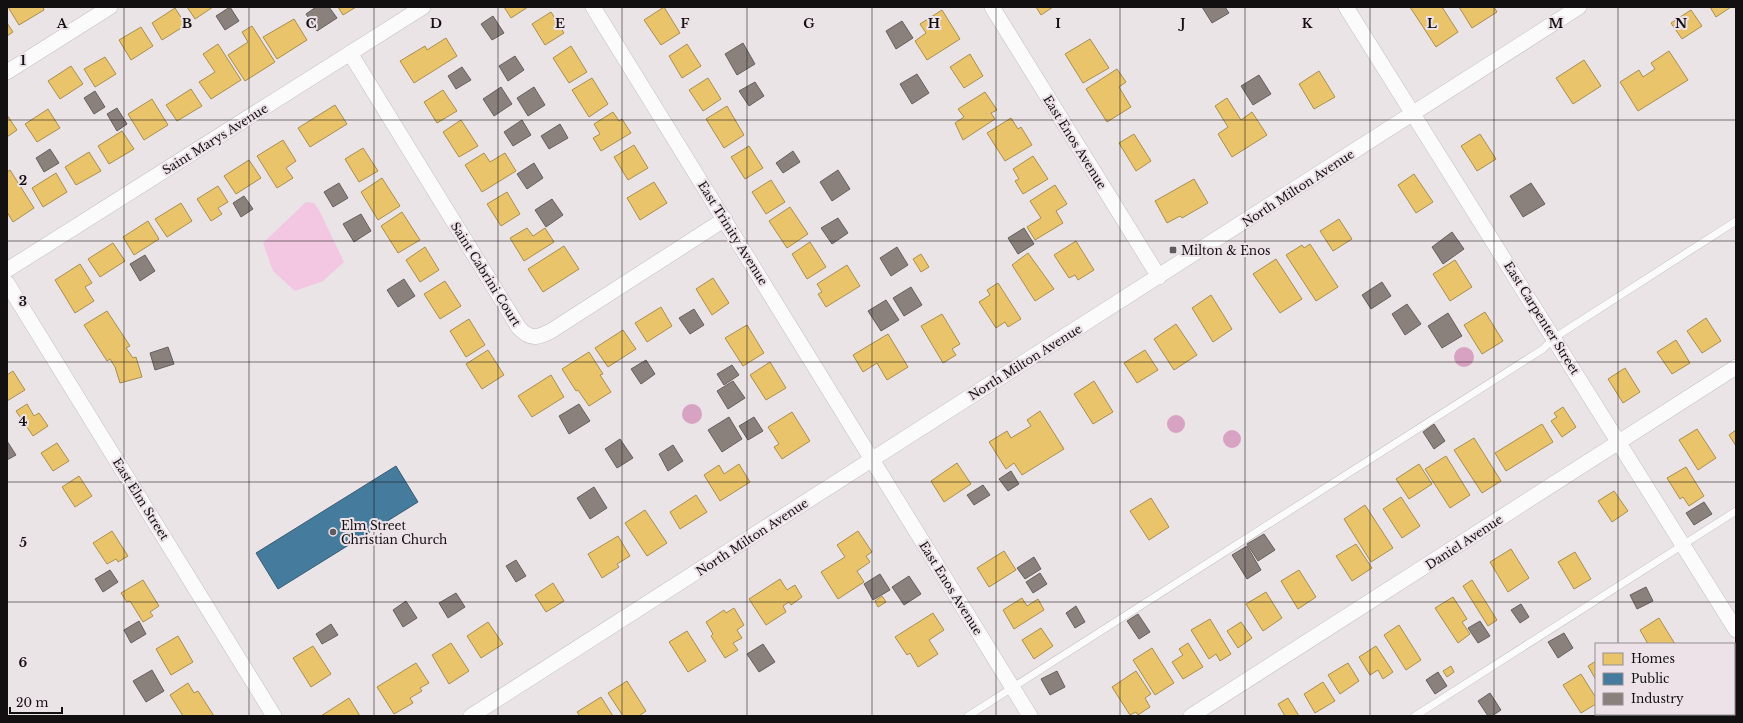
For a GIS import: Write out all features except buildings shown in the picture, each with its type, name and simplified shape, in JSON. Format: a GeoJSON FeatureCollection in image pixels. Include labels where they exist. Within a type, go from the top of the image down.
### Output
{"type":"FeatureCollection","features":[{"type":"Feature","properties":{"kind":"street"},"geometry":{"type":"LineString","coordinates":[[7,72],[110,7]]}},
{"type":"Feature","properties":{"kind":"street","name":"Saint Marys Avenue"},"geometry":{"type":"LineString","coordinates":[[7,270],[423,7]]}},
{"type":"Feature","properties":{"kind":"street","name":"East Trinity Avenue"},"geometry":{"type":"LineString","coordinates":[[593,7],[725,219],[872,460]]}},
{"type":"Feature","properties":{"kind":"street","name":"East Enos Avenue"},"geometry":{"type":"LineString","coordinates":[[992,7],[1159,277]]}},
{"type":"Feature","properties":{"kind":"street","name":"East Carpenter Street"},"geometry":{"type":"LineString","coordinates":[[1346,7],[1684,544],[1736,630]]}},
{"type":"Feature","properties":{"kind":"street","name":"North Milton Avenue"},"geometry":{"type":"LineString","coordinates":[[471,716],[1579,7]]}},
{"type":"Feature","properties":{"kind":"street","name":"Saint Cabrini Court"},"geometry":{"type":"LineString","coordinates":[[350,53],[519,328],[526,335],[539,337],[551,331],[725,219]]}},
{"type":"Feature","properties":{"kind":"street","name":"East Elm Street"},"geometry":{"type":"LineString","coordinates":[[7,283],[274,716]]}},
{"type":"Feature","properties":{"kind":"street","name":"Daniel Avenue"},"geometry":{"type":"LineString","coordinates":[[1192,716],[1736,367]]}},
{"type":"Feature","properties":{"kind":"street","name":"East Enos Avenue"},"geometry":{"type":"LineString","coordinates":[[872,460],[1030,716]]}},
{"type":"Feature","properties":{"kind":"lane"},"geometry":{"type":"LineString","coordinates":[[968,716],[1543,348],[1554,338],[1736,222]]}},
{"type":"Feature","properties":{"kind":"lane"},"geometry":{"type":"LineString","coordinates":[[1415,716],[1736,511]]}},
{"type":"Feature","properties":{"kind":"shaded area"},"geometry":{"type":"Polygon","coordinates":[[[306,202],[314,203],[319,210],[344,262],[323,281],[295,291],[273,271],[263,243],[306,202]]]}},
{"type":"Feature","properties":{"kind":"shaded area"},"geometry":{"type":"Polygon","coordinates":[[[1464,347],[1471,350],[1474,357],[1471,364],[1464,367],[1457,364],[1454,357],[1457,350],[1464,347]]]}},
{"type":"Feature","properties":{"kind":"shaded area"},"geometry":{"type":"Polygon","coordinates":[[[692,404],[699,407],[702,414],[699,421],[692,424],[685,421],[682,414],[685,407],[692,404]]]}},
{"type":"Feature","properties":{"kind":"shaded area"},"geometry":{"type":"Polygon","coordinates":[[[1172,415],[1180,415],[1185,420],[1183,431],[1180,433],[1172,433],[1167,428],[1167,420],[1172,415]]]}},
{"type":"Feature","properties":{"kind":"shaded area"},"geometry":{"type":"Polygon","coordinates":[[[1228,430],[1236,430],[1241,435],[1239,446],[1236,448],[1228,448],[1223,443],[1223,435],[1228,430]]]}},
{"type":"Feature","properties":{"kind":"place","name":"Milton & Enos"},"geometry":{"type":"Point","coordinates":[1173,250]}},
{"type":"Feature","properties":{"kind":"place","name":"Elm Street Christian Church"},"geometry":{"type":"Point","coordinates":[333,532]}}]}
